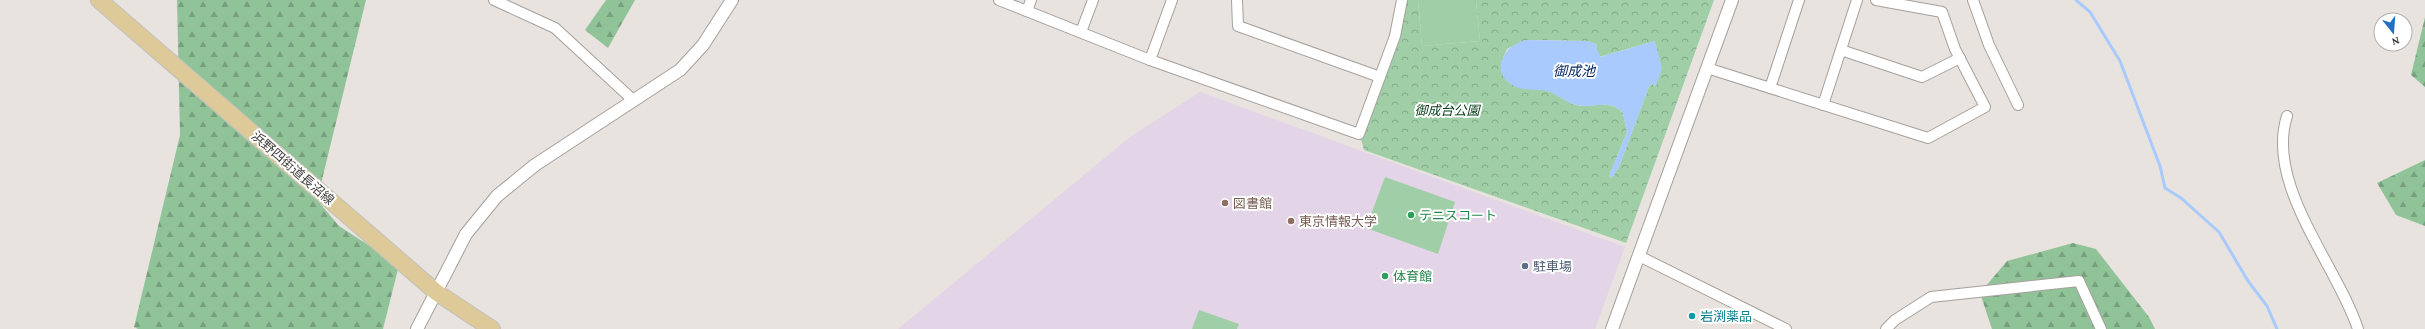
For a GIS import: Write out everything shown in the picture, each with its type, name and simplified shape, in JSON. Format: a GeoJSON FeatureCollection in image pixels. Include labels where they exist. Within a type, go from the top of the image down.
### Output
{"type":"FeatureCollection","features":[{"type":"Feature","properties":{"kind":"main road","name":"浜野四街道長沼線"},"geometry":{"type":"LineString","coordinates":[[99,0],[436,292],[492,329]]}},
{"type":"Feature","properties":{"kind":"street"},"geometry":{"type":"LineString","coordinates":[[494,0],[554,28],[633,100]]}},
{"type":"Feature","properties":{"kind":"street"},"geometry":{"type":"LineString","coordinates":[[417,329],[466,234],[497,196],[535,165],[680,70],[703,45],[732,0]]}},
{"type":"Feature","properties":{"kind":"street"},"geometry":{"type":"LineString","coordinates":[[999,0],[1150,60],[1359,134],[1395,36],[1402,0]]}},
{"type":"Feature","properties":{"kind":"street"},"geometry":{"type":"LineString","coordinates":[[1027,11],[1031,0]]}},
{"type":"Feature","properties":{"kind":"street"},"geometry":{"type":"LineString","coordinates":[[1081,32],[1093,0]]}},
{"type":"Feature","properties":{"kind":"street"},"geometry":{"type":"LineString","coordinates":[[1150,60],[1172,0]]}},
{"type":"Feature","properties":{"kind":"street"},"geometry":{"type":"LineString","coordinates":[[1237,0],[1238,26],[1380,77]]}},
{"type":"Feature","properties":{"kind":"street"},"geometry":{"type":"LineString","coordinates":[[1612,329],[1732,0]]}},
{"type":"Feature","properties":{"kind":"street"},"geometry":{"type":"LineString","coordinates":[[1770,88],[1799,0]]}},
{"type":"Feature","properties":{"kind":"street"},"geometry":{"type":"LineString","coordinates":[[1823,105],[1856,0]]}},
{"type":"Feature","properties":{"kind":"street"},"geometry":{"type":"LineString","coordinates":[[1707,68],[1928,138],[1985,107],[1960,58],[1942,12],[1876,0]]}},
{"type":"Feature","properties":{"kind":"street"},"geometry":{"type":"LineString","coordinates":[[1973,0],[1989,46],[2018,105]]}},
{"type":"Feature","properties":{"kind":"street"},"geometry":{"type":"LineString","coordinates":[[1841,50],[1922,77],[1960,58]]}},
{"type":"Feature","properties":{"kind":"street"},"geometry":{"type":"LineString","coordinates":[[2287,116],[2281,142],[2288,175],[2302,216],[2350,306],[2358,329]]}},
{"type":"Feature","properties":{"kind":"street"},"geometry":{"type":"LineString","coordinates":[[1639,256],[1786,329]]}},
{"type":"Feature","properties":{"kind":"street"},"geometry":{"type":"LineString","coordinates":[[1886,329],[1895,320],[1931,297],[2080,281],[2101,329]]}},
{"type":"Feature","properties":{"kind":"shaded area","name":"東京情報大学"},"geometry":{"type":"Polygon","coordinates":[[[1200,92],[1625,247],[1595,329],[898,329],[1130,137],[1200,92]]]}},
{"type":"Feature","properties":{"kind":"green space"},"geometry":{"type":"Polygon","coordinates":[[[177,0],[366,0],[317,200],[339,226],[399,265],[383,329],[138,329],[134,327],[180,135],[177,0]]]}},
{"type":"Feature","properties":{"kind":"green space"},"geometry":{"type":"Polygon","coordinates":[[[606,0],[635,0],[608,48],[585,30],[606,0]]]}},
{"type":"Feature","properties":{"kind":"green space","name":"御成台公園"},"geometry":{"type":"Polygon","coordinates":[[[1406,0],[1418,0],[1422,46],[1480,41],[1476,0],[1714,0],[1626,243],[1364,150],[1361,139],[1387,65],[1406,0]],[[1525,40],[1507,49],[1502,60],[1511,84],[1521,88],[1551,92],[1576,105],[1612,106],[1623,113],[1627,132],[1609,176],[1612,178],[1619,167],[1650,84],[1656,86],[1655,41],[1599,57],[1596,44],[1587,41],[1525,40]]]}},
{"type":"Feature","properties":{"kind":"green space"},"geometry":{"type":"Polygon","coordinates":[[[1418,0],[1476,0],[1480,41],[1422,46],[1418,0]]]}},
{"type":"Feature","properties":{"kind":"green space"},"geometry":{"type":"Polygon","coordinates":[[[2425,17],[2425,87],[2411,75],[2425,17]]]}},
{"type":"Feature","properties":{"kind":"green space"},"geometry":{"type":"Polygon","coordinates":[[[2425,160],[2425,226],[2396,215],[2377,183],[2425,160]]]}},
{"type":"Feature","properties":{"kind":"green space","name":"テニスコート"},"geometry":{"type":"Polygon","coordinates":[[[1385,177],[1455,202],[1438,254],[1366,228],[1385,177]]]}},
{"type":"Feature","properties":{"kind":"green space"},"geometry":{"type":"Polygon","coordinates":[[[2073,243],[2096,249],[2149,317],[2155,329],[1992,329],[1980,293],[2007,261],[2073,243]]]}},
{"type":"Feature","properties":{"kind":"green space"},"geometry":{"type":"Polygon","coordinates":[[[1199,310],[1239,324],[1237,329],[1192,329],[1199,310]]]}},
{"type":"Feature","properties":{"kind":"water","name":"御成池"},"geometry":{"type":"Polygon","coordinates":[[[1525,40],[1587,41],[1596,44],[1600,57],[1655,41],[1662,68],[1656,86],[1650,84],[1619,167],[1612,178],[1609,176],[1627,132],[1623,113],[1612,106],[1577,105],[1547,91],[1523,89],[1512,85],[1503,76],[1501,64],[1508,50],[1525,40]]]}},
{"type":"Feature","properties":{"kind":"waterway"},"geometry":{"type":"LineString","coordinates":[[2076,0],[2090,12],[2120,61],[2160,166],[2165,188],[2181,198],[2219,232],[2248,281],[2267,306],[2277,329]]}},
{"type":"Feature","properties":{"kind":"place","name":"図書館"},"geometry":{"type":"Point","coordinates":[1225,203]}},
{"type":"Feature","properties":{"kind":"place","name":"テニスコート"},"geometry":{"type":"Point","coordinates":[1411,215]}},
{"type":"Feature","properties":{"kind":"place","name":"東京情報大学"},"geometry":{"type":"Point","coordinates":[1291,221]}},
{"type":"Feature","properties":{"kind":"place","name":"駐車場"},"geometry":{"type":"Point","coordinates":[1525,266]}},
{"type":"Feature","properties":{"kind":"place","name":"体育館"},"geometry":{"type":"Point","coordinates":[1385,276]}},
{"type":"Feature","properties":{"kind":"place","name":"岩渕薬品"},"geometry":{"type":"Point","coordinates":[1692,316]}}]}
